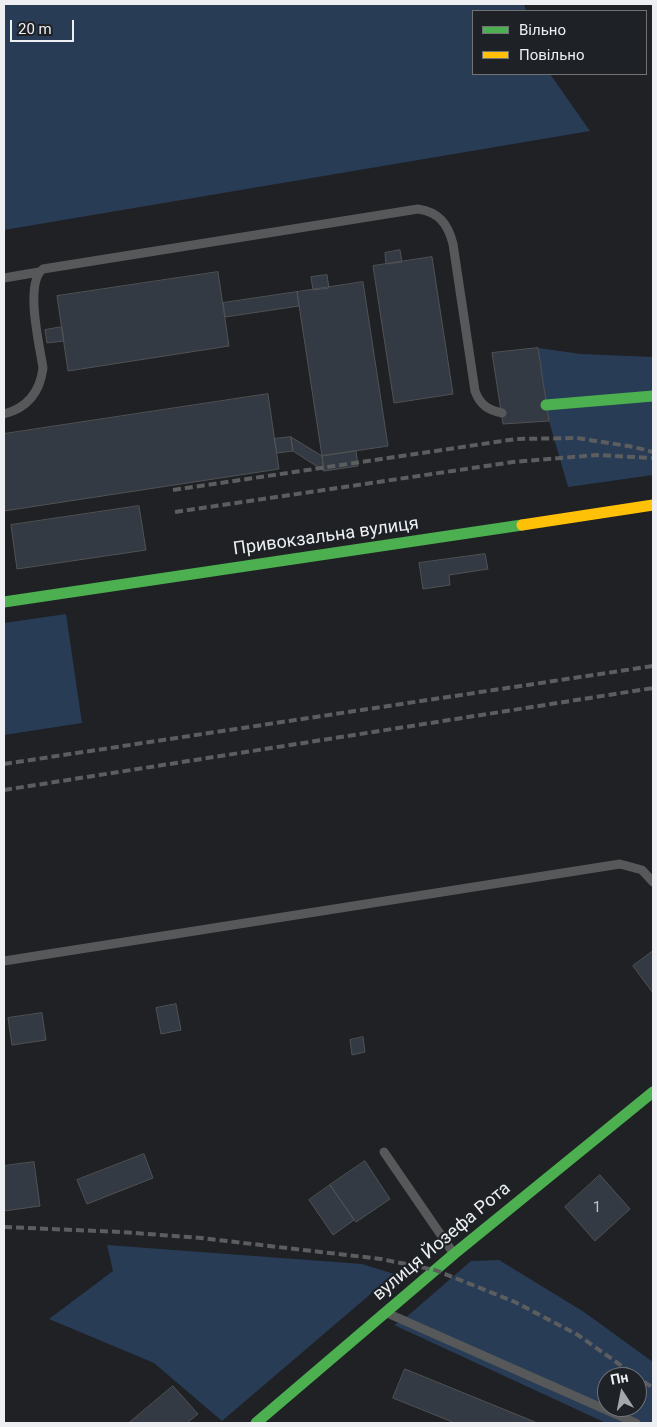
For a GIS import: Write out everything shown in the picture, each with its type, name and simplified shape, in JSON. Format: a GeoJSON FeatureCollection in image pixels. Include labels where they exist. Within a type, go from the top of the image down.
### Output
{"type":"FeatureCollection","features":[{"type":"Feature","properties":{"kind":"main road"},"geometry":{"type":"LineString","coordinates":[[546,405],[653,396]]}},
{"type":"Feature","properties":{"kind":"main road","name":"Привокзальна вулиця"},"geometry":{"type":"LineString","coordinates":[[4,602],[653,505]]}},
{"type":"Feature","properties":{"kind":"main road","name":"вулиця Йозефа Рота"},"geometry":{"type":"LineString","coordinates":[[256,1423],[454,1254],[653,1092]]}},
{"type":"Feature","properties":{"kind":"lane"},"geometry":{"type":"LineString","coordinates":[[4,278],[39,272],[43,269],[418,209],[427,210],[442,219],[448,226],[451,235],[475,391],[478,399],[485,407],[502,413]]}},
{"type":"Feature","properties":{"kind":"lane"},"geometry":{"type":"LineString","coordinates":[[4,414],[26,404],[35,392],[42,377],[43,368],[33,296],[36,276],[39,272]]}},
{"type":"Feature","properties":{"kind":"lane"},"geometry":{"type":"LineString","coordinates":[[4,961],[620,864],[642,870],[653,882]]}},
{"type":"Feature","properties":{"kind":"lane"},"geometry":{"type":"LineString","coordinates":[[384,1152],[454,1254]]}},
{"type":"Feature","properties":{"kind":"lane"},"geometry":{"type":"LineString","coordinates":[[386,1312],[636,1423]]}},
{"type":"Feature","properties":{"kind":"shaded area"},"geometry":{"type":"Polygon","coordinates":[[[4,4],[524,4],[526,10],[472,10],[472,75],[551,75],[590,131],[4,230],[4,4]]]}},
{"type":"Feature","properties":{"kind":"shaded area"},"geometry":{"type":"Polygon","coordinates":[[[538,348],[581,354],[653,357],[653,475],[568,487],[549,421],[538,348]]]}},
{"type":"Feature","properties":{"kind":"shaded area"},"geometry":{"type":"Polygon","coordinates":[[[66,614],[82,723],[4,735],[4,623],[66,614]]]}},
{"type":"Feature","properties":{"kind":"shaded area"},"geometry":{"type":"Polygon","coordinates":[[[107,1245],[362,1264],[394,1274],[222,1421],[154,1363],[49,1319],[113,1271],[107,1245]]]}},
{"type":"Feature","properties":{"kind":"shaded area"},"geometry":{"type":"Polygon","coordinates":[[[499,1260],[584,1312],[653,1362],[653,1423],[606,1423],[394,1325],[403,1320],[471,1261],[499,1260]]]}},
{"type":"Feature","properties":{"kind":"building"},"geometry":{"type":"Polygon","coordinates":[[[400,250],[402,262],[386,264],[385,253],[400,250]]]}},
{"type":"Feature","properties":{"kind":"building"},"geometry":{"type":"Polygon","coordinates":[[[432,257],[453,394],[394,403],[373,266],[432,257]]]}},
{"type":"Feature","properties":{"kind":"building"},"geometry":{"type":"Polygon","coordinates":[[[218,272],[229,346],[68,371],[57,296],[218,272]]]}},
{"type":"Feature","properties":{"kind":"building"},"geometry":{"type":"Polygon","coordinates":[[[327,275],[329,288],[313,290],[311,277],[327,275]]]}},
{"type":"Feature","properties":{"kind":"building"},"geometry":{"type":"Polygon","coordinates":[[[363,282],[388,446],[322,456],[297,292],[363,282]]]}},
{"type":"Feature","properties":{"kind":"building"},"geometry":{"type":"Polygon","coordinates":[[[297,292],[299,306],[225,317],[223,303],[297,292]]]}},
{"type":"Feature","properties":{"kind":"building"},"geometry":{"type":"Polygon","coordinates":[[[62,327],[64,341],[47,343],[45,330],[62,327]]]}},
{"type":"Feature","properties":{"kind":"building"},"geometry":{"type":"Polygon","coordinates":[[[538,348],[549,421],[503,424],[492,353],[538,348]]]}},
{"type":"Feature","properties":{"kind":"building"},"geometry":{"type":"Polygon","coordinates":[[[268,394],[279,469],[4,511],[4,434],[268,394]]]}},
{"type":"Feature","properties":{"kind":"building"},"geometry":{"type":"Polygon","coordinates":[[[291,437],[293,451],[277,453],[274,439],[291,437]]]}},
{"type":"Feature","properties":{"kind":"building"},"geometry":{"type":"Polygon","coordinates":[[[291,437],[322,456],[324,471],[293,451],[291,437]]]}},
{"type":"Feature","properties":{"kind":"building"},"geometry":{"type":"Polygon","coordinates":[[[356,451],[358,466],[324,471],[322,456],[356,451]]]}},
{"type":"Feature","properties":{"kind":"building"},"geometry":{"type":"Polygon","coordinates":[[[139,506],[146,550],[17,569],[11,525],[139,506]]]}},
{"type":"Feature","properties":{"kind":"building"},"geometry":{"type":"Polygon","coordinates":[[[485,554],[488,569],[449,575],[450,585],[423,589],[419,563],[485,554]]]}},
{"type":"Feature","properties":{"kind":"building"},"geometry":{"type":"Polygon","coordinates":[[[653,951],[653,993],[633,966],[653,951]]]}},
{"type":"Feature","properties":{"kind":"building"},"geometry":{"type":"Polygon","coordinates":[[[176,1004],[181,1030],[161,1034],[156,1008],[176,1004]]]}},
{"type":"Feature","properties":{"kind":"building"},"geometry":{"type":"Polygon","coordinates":[[[42,1013],[46,1040],[12,1045],[8,1018],[42,1013]]]}},
{"type":"Feature","properties":{"kind":"building"},"geometry":{"type":"Polygon","coordinates":[[[363,1037],[365,1052],[352,1055],[350,1040],[363,1037]]]}},
{"type":"Feature","properties":{"kind":"building"},"geometry":{"type":"Polygon","coordinates":[[[144,1154],[153,1178],[87,1204],[77,1180],[144,1154]]]}},
{"type":"Feature","properties":{"kind":"building"},"geometry":{"type":"Polygon","coordinates":[[[365,1161],[390,1199],[356,1222],[330,1185],[365,1161]]]}},
{"type":"Feature","properties":{"kind":"building"},"geometry":{"type":"Polygon","coordinates":[[[34,1162],[40,1206],[4,1211],[4,1166],[34,1162]]]}},
{"type":"Feature","properties":{"kind":"building"},"geometry":{"type":"Polygon","coordinates":[[[600,1175],[630,1209],[595,1241],[565,1207],[600,1175]]]}},
{"type":"Feature","properties":{"kind":"building"},"geometry":{"type":"Polygon","coordinates":[[[330,1185],[354,1220],[333,1235],[309,1200],[330,1185]]]}},
{"type":"Feature","properties":{"kind":"building"},"geometry":{"type":"Polygon","coordinates":[[[405,1369],[535,1422],[455,1423],[393,1398],[405,1369]]]}},
{"type":"Feature","properties":{"kind":"building"},"geometry":{"type":"Polygon","coordinates":[[[173,1386],[198,1414],[187,1423],[129,1423],[173,1386]]]}},
{"type":"Feature","properties":{"kind":"railway"},"geometry":{"type":"LineString","coordinates":[[173,490],[516,439],[577,438],[653,452]]}},
{"type":"Feature","properties":{"kind":"railway"},"geometry":{"type":"LineString","coordinates":[[175,512],[513,462],[596,455],[653,458]]}},
{"type":"Feature","properties":{"kind":"railway"},"geometry":{"type":"LineString","coordinates":[[4,764],[653,666]]}},
{"type":"Feature","properties":{"kind":"railway"},"geometry":{"type":"LineString","coordinates":[[4,790],[653,688]]}},
{"type":"Feature","properties":{"kind":"railway"},"geometry":{"type":"LineString","coordinates":[[4,1227],[121,1232],[201,1238],[381,1259],[435,1270],[515,1302],[578,1335],[653,1388]]}},
{"type":"Feature","properties":{"kind":"traffic: fast"},"geometry":{"type":"LineString","coordinates":[[546,405],[653,396]]}},
{"type":"Feature","properties":{"kind":"traffic: fast"},"geometry":{"type":"LineString","coordinates":[[4,602],[522,525]]}},
{"type":"Feature","properties":{"kind":"traffic: fast"},"geometry":{"type":"LineString","coordinates":[[256,1423],[454,1254],[653,1092]]}},
{"type":"Feature","properties":{"kind":"traffic: slow"},"geometry":{"type":"LineString","coordinates":[[522,525],[653,505]]}}]}
